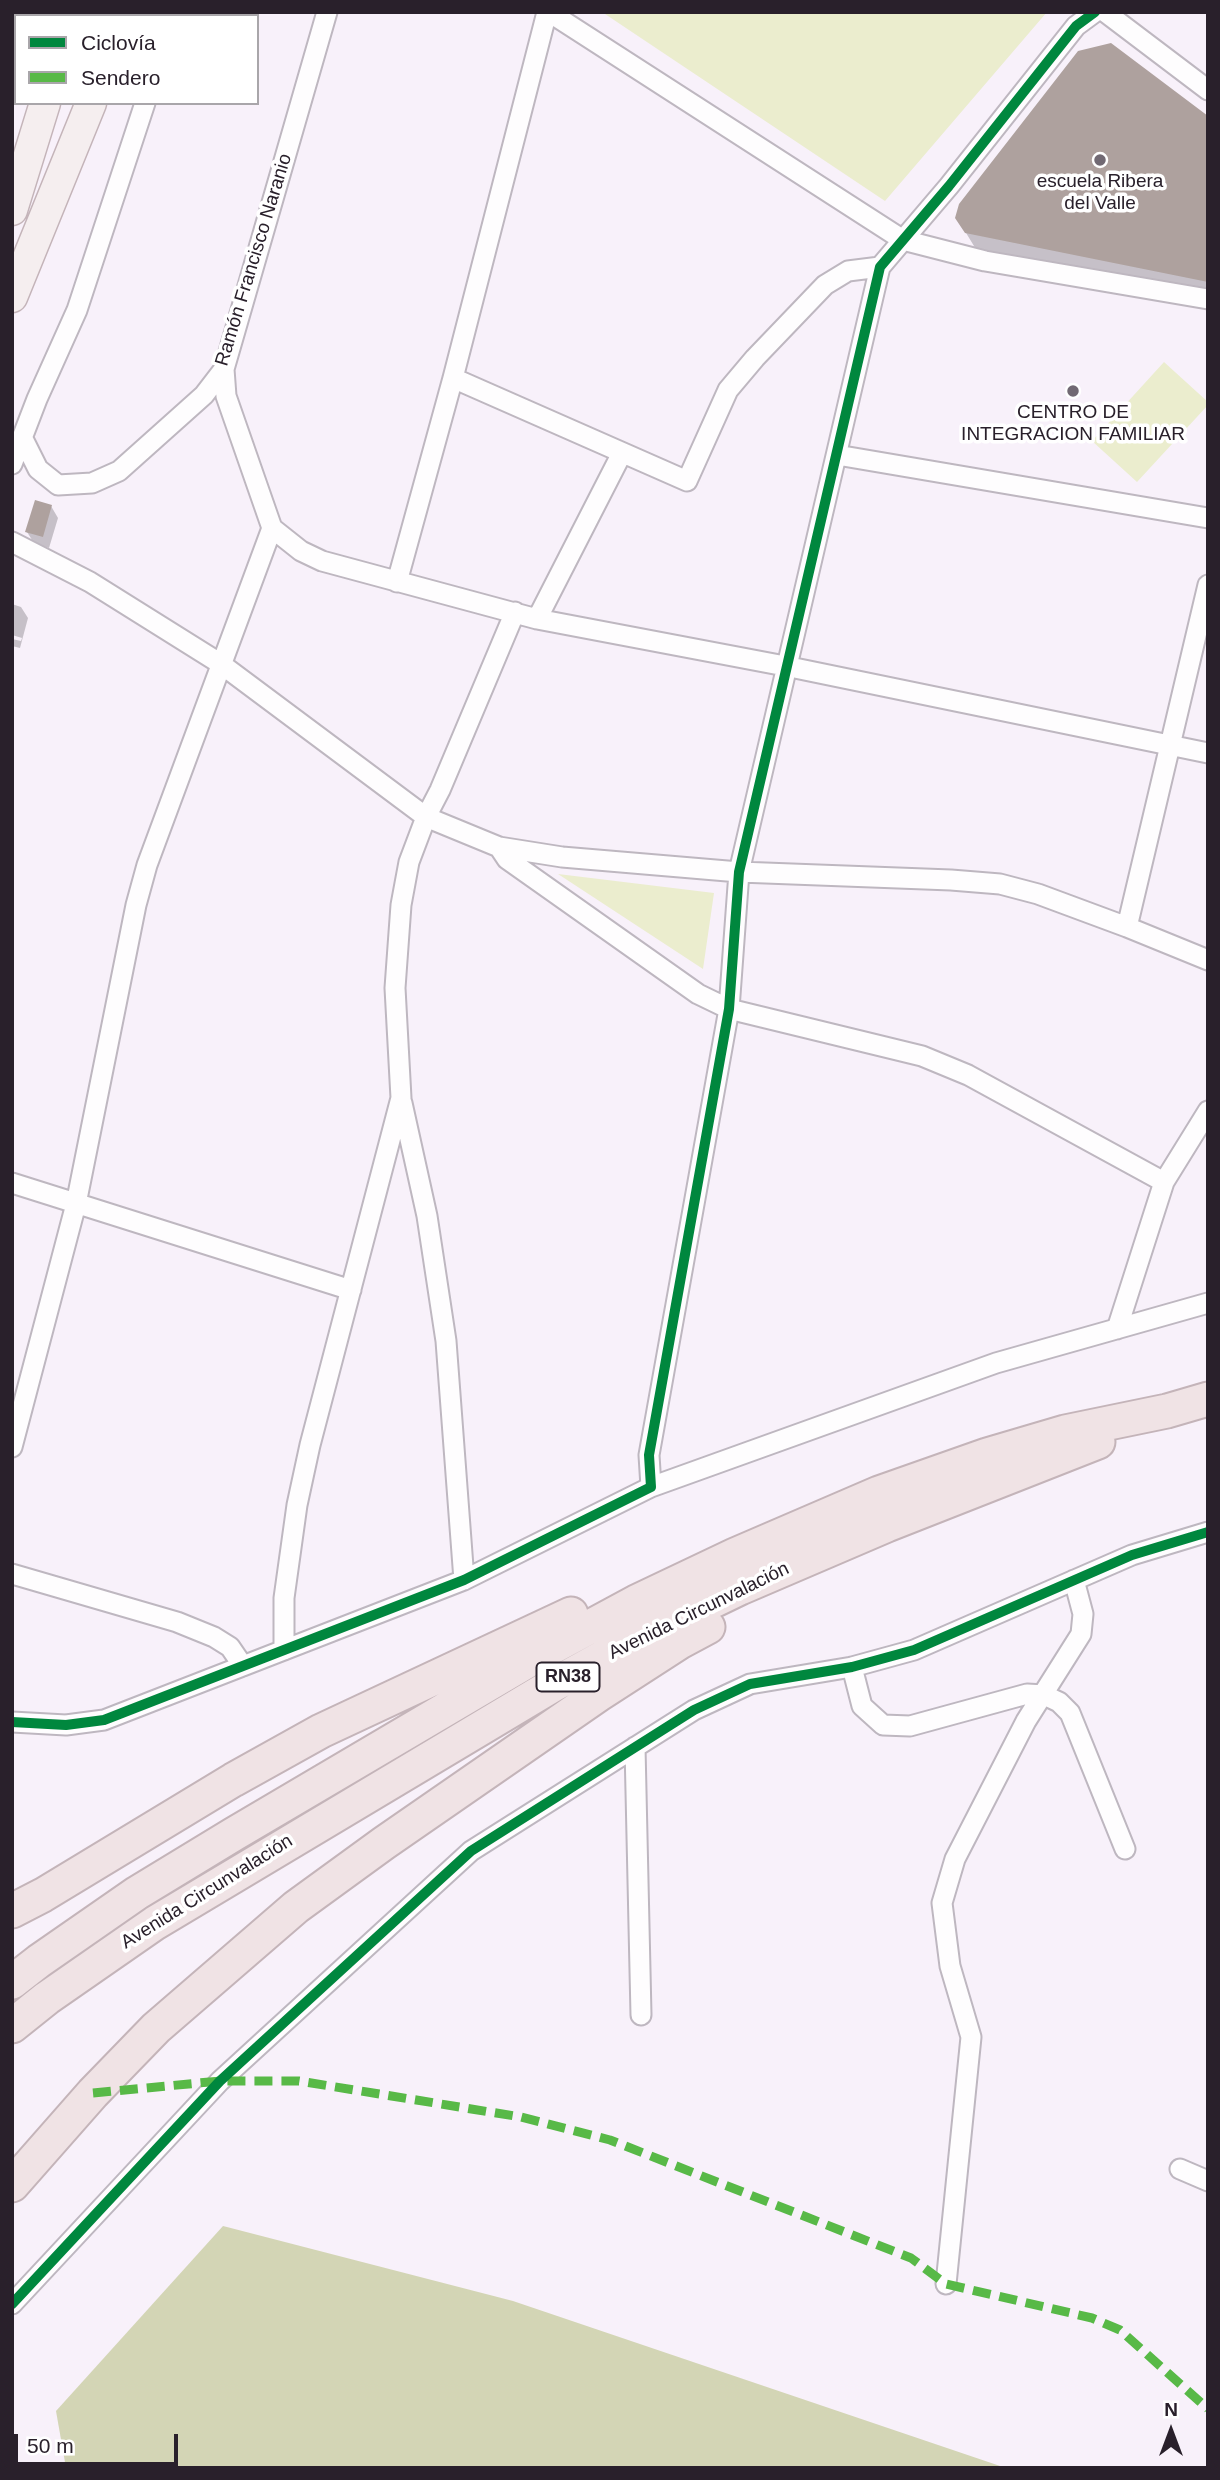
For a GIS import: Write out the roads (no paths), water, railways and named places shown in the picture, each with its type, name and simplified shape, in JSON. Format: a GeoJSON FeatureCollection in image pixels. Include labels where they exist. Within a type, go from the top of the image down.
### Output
{"type":"FeatureCollection","features":[{"type":"Feature","properties":{"kind":"highway","name":"Avenida Circunvalación"},"geometry":{"type":"LineString","coordinates":[[12,1982],[137,1894],[536,1656],[636,1602],[734,1555],[879,1493],[987,1455],[1065,1432],[1167,1411],[1208,1399]]}},
{"type":"Feature","properties":{"kind":"highway","name":"Avenida Circunvalación"},"geometry":{"type":"LineString","coordinates":[[12,2026],[47,1998],[155,1923],[553,1685],[649,1632],[740,1588],[887,1525],[1088,1447],[1167,1411]]}},
{"type":"Feature","properties":{"kind":"highway"},"geometry":{"type":"LineString","coordinates":[[12,2185],[93,2093],[156,2028],[296,1907],[384,1843],[680,1642],[760,1599],[943,1518],[1017,1474]]}},
{"type":"Feature","properties":{"kind":"highway"},"geometry":{"type":"LineString","coordinates":[[12,1911],[244,1774],[395,1694],[610,1596],[742,1541],[879,1493]]}},
{"type":"Feature","properties":{"kind":"main road"},"geometry":{"type":"LineString","coordinates":[[15,195],[45,105]]}},
{"type":"Feature","properties":{"kind":"main road"},"geometry":{"type":"LineString","coordinates":[[12,297],[90,105]]}},
{"type":"Feature","properties":{"kind":"street","name":"Ramón Francisco Naranio"},"geometry":{"type":"LineString","coordinates":[[22,437],[38,468],[58,485],[92,483],[119,471],[204,395],[224,369],[327,12]]}},
{"type":"Feature","properties":{"kind":"street"},"geometry":{"type":"LineString","coordinates":[[397,582],[548,12],[903,240],[985,261],[1208,299]]}},
{"type":"Feature","properties":{"kind":"street"},"geometry":{"type":"LineString","coordinates":[[651,1487],[649,1455],[729,1009],[739,872],[880,267],[949,186],[1076,26],[1095,12]]}},
{"type":"Feature","properties":{"kind":"street"},"geometry":{"type":"LineString","coordinates":[[1105,12],[1208,90]]}},
{"type":"Feature","properties":{"kind":"street"},"geometry":{"type":"LineString","coordinates":[[12,464],[76,310],[144,105]]}},
{"type":"Feature","properties":{"kind":"street"},"geometry":{"type":"LineString","coordinates":[[453,378],[687,481],[728,390],[755,358],[825,285],[848,271],[880,267]]}},
{"type":"Feature","properties":{"kind":"street"},"geometry":{"type":"LineString","coordinates":[[224,369],[226,396],[272,528],[301,551],[322,561],[537,619],[785,666],[1208,753]]}},
{"type":"Feature","properties":{"kind":"street"},"geometry":{"type":"LineString","coordinates":[[537,619],[622,453]]}},
{"type":"Feature","properties":{"kind":"street"},"geometry":{"type":"LineString","coordinates":[[837,455],[1208,518]]}},
{"type":"Feature","properties":{"kind":"street"},"geometry":{"type":"LineString","coordinates":[[12,1447],[76,1204],[146,866],[272,528]]}},
{"type":"Feature","properties":{"kind":"street"},"geometry":{"type":"LineString","coordinates":[[12,542],[90,582],[221,664],[426,817],[499,847],[562,857],[739,872],[1000,884],[1038,894],[1208,960]]}},
{"type":"Feature","properties":{"kind":"street"},"geometry":{"type":"LineString","coordinates":[[1127,927],[1208,585]]}},
{"type":"Feature","properties":{"kind":"street"},"geometry":{"type":"LineString","coordinates":[[464,1580],[446,1341],[427,1216],[401,1098],[395,988],[401,905],[409,862],[515,612]]}},
{"type":"Feature","properties":{"kind":"street"},"geometry":{"type":"LineString","coordinates":[[499,847],[506,859],[698,994],[729,1009],[922,1056],[968,1075],[1164,1182]]}},
{"type":"Feature","properties":{"kind":"street"},"geometry":{"type":"LineString","coordinates":[[284,1650],[284,1598],[297,1505],[310,1445],[401,1098]]}},
{"type":"Feature","properties":{"kind":"street"},"geometry":{"type":"LineString","coordinates":[[1117,1329],[1164,1182],[1208,1111]]}},
{"type":"Feature","properties":{"kind":"street"},"geometry":{"type":"LineString","coordinates":[[12,1184],[351,1290]]}},
{"type":"Feature","properties":{"kind":"street"},"geometry":{"type":"LineString","coordinates":[[12,1721],[66,1725],[104,1720],[464,1580],[651,1487],[996,1363],[1208,1303]]}},
{"type":"Feature","properties":{"kind":"street"},"geometry":{"type":"LineString","coordinates":[[12,2304],[220,2081],[471,1851],[694,1710],[750,1684],[852,1667],[914,1650],[1132,1555],[1208,1532]]}},
{"type":"Feature","properties":{"kind":"street"},"geometry":{"type":"LineString","coordinates":[[12,1574],[177,1622],[214,1637],[230,1647],[243,1666]]}},
{"type":"Feature","properties":{"kind":"street"},"geometry":{"type":"LineString","coordinates":[[946,2284],[971,2037],[950,1966],[942,1903],[955,1858],[1026,1721],[1081,1634],[1083,1614],[1074,1580]]}},
{"type":"Feature","properties":{"kind":"street"},"geometry":{"type":"LineString","coordinates":[[852,1667],[862,1706],[883,1725],[910,1726],[1027,1694],[1044,1695],[1059,1702],[1070,1713],[1125,1849]]}},
{"type":"Feature","properties":{"kind":"street"},"geometry":{"type":"LineString","coordinates":[[635,1747],[641,2015]]}},
{"type":"Feature","properties":{"kind":"street"},"geometry":{"type":"LineString","coordinates":[[1180,2169],[1208,2181]]}},
{"type":"Feature","properties":{"kind":"place","name":"escuela Ribera del Valle"},"geometry":{"type":"Point","coordinates":[1100,160]}},
{"type":"Feature","properties":{"kind":"place","name":"CENTRO DE INTEGRACION FAMILIAR"},"geometry":{"type":"Point","coordinates":[1073,391]}}]}
